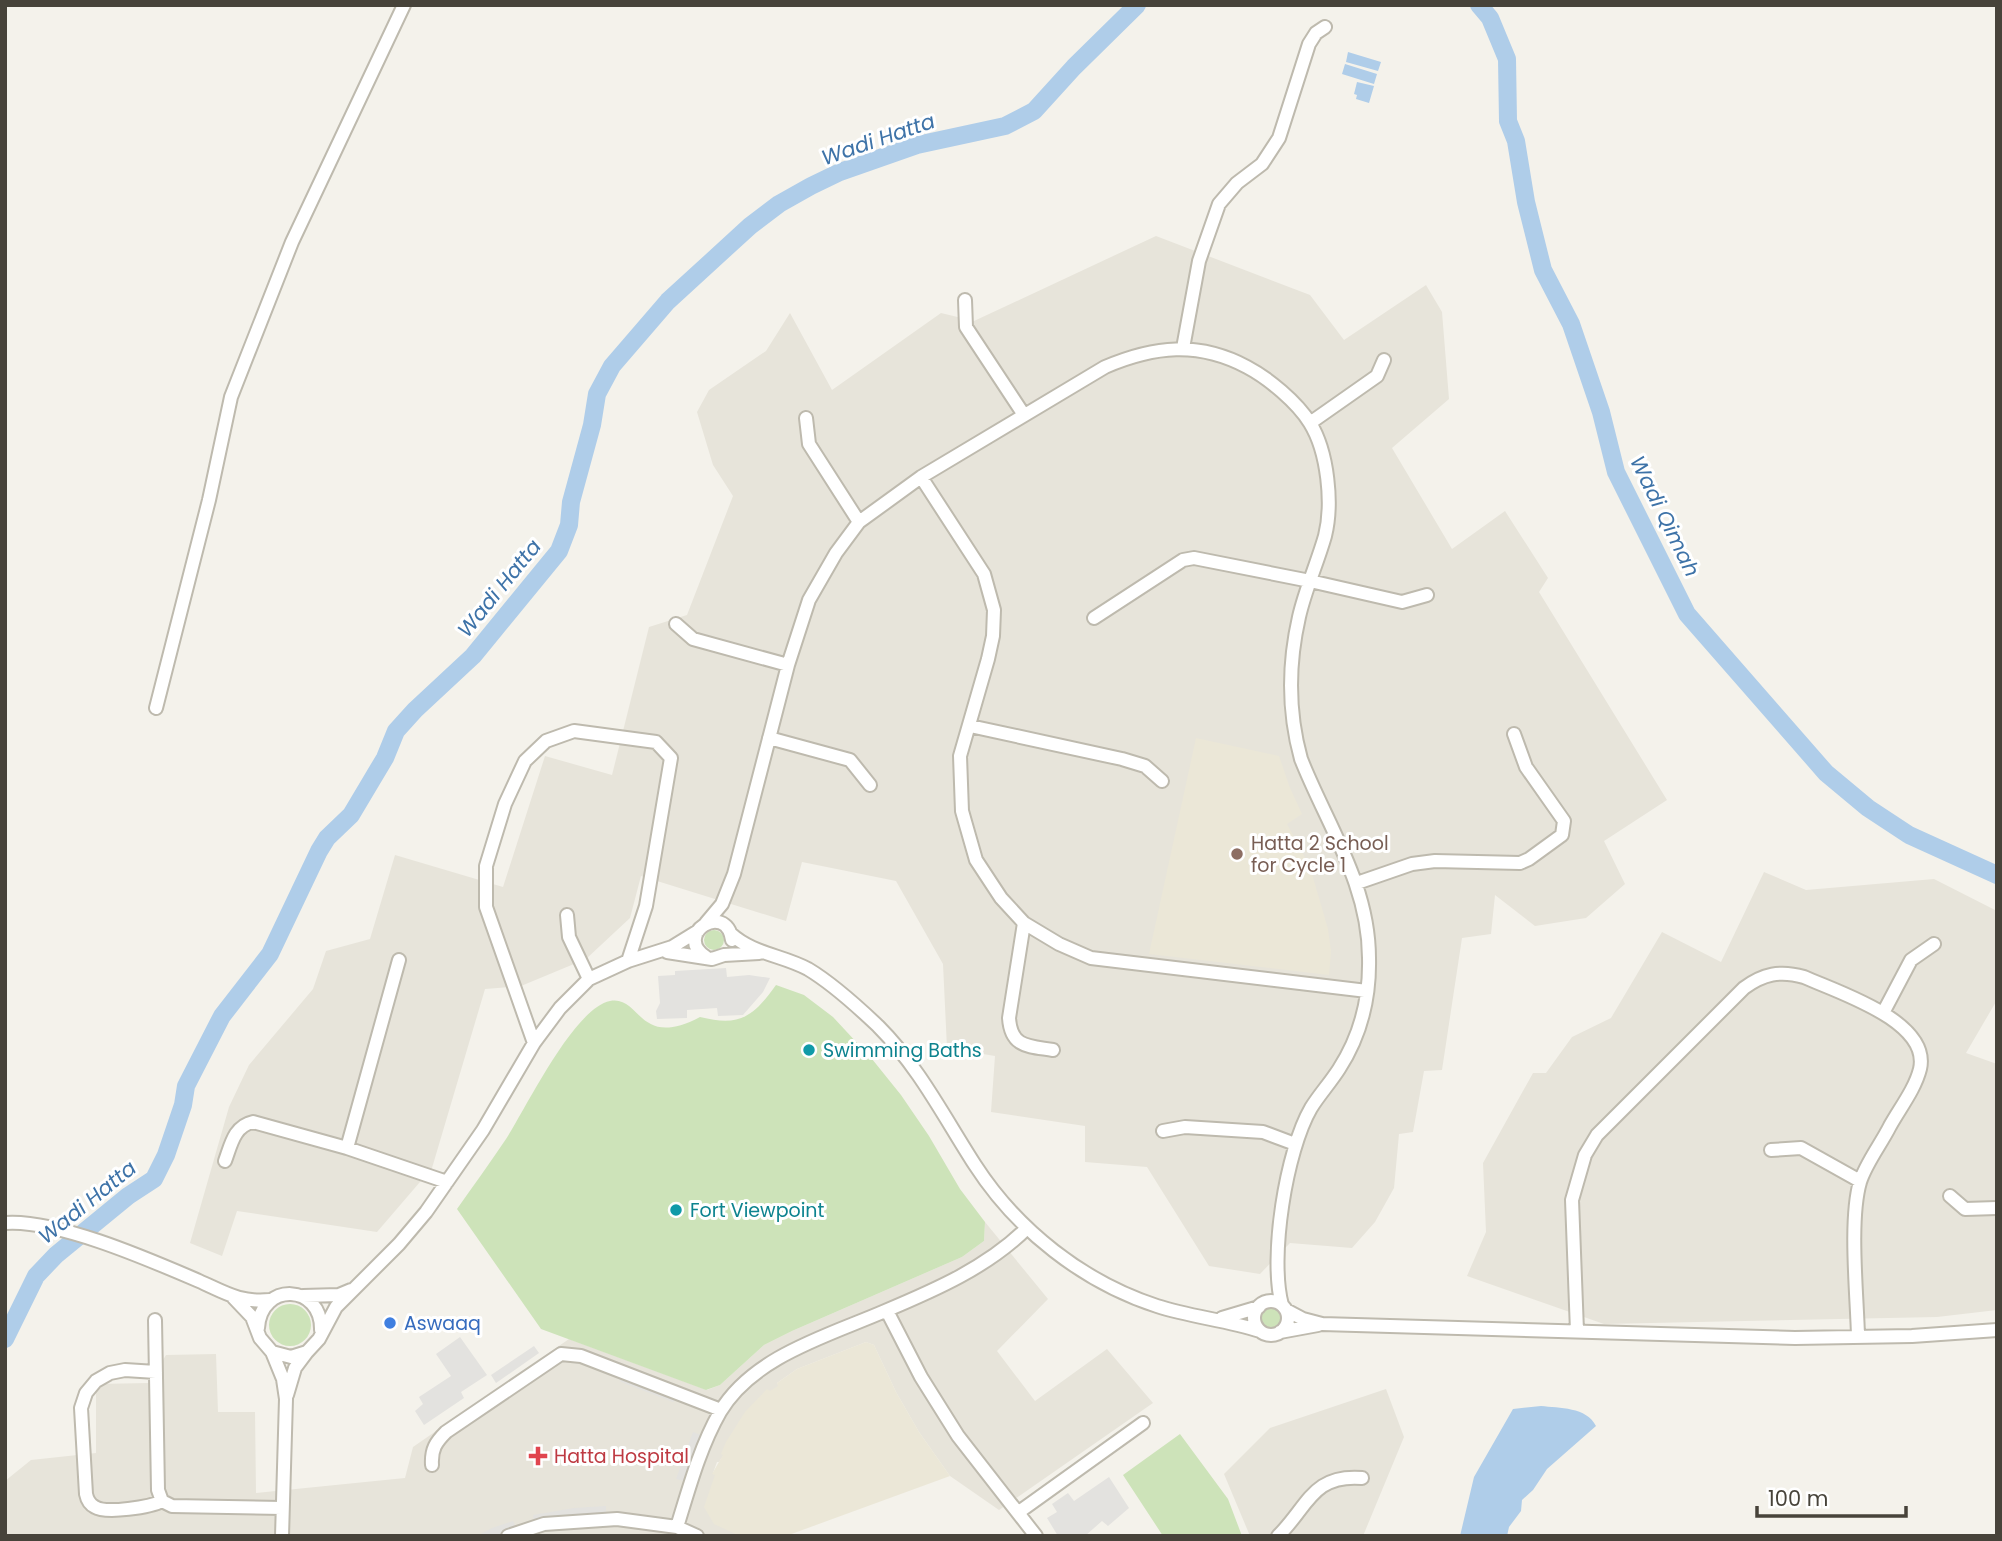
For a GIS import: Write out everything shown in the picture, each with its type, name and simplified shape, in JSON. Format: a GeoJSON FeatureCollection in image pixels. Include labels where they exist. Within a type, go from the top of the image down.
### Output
{"type":"FeatureCollection","features":[{"type":"Feature","properties":{"kind":"street"},"geometry":{"type":"LineString","coordinates":[[156,708],[209,500],[231,397],[292,242],[404,5]]}},
{"type":"Feature","properties":{"kind":"street"},"geometry":{"type":"LineString","coordinates":[[1182,348],[1199,261],[1219,204],[1237,183],[1262,164],[1279,138],[1309,44],[1316,33],[1325,27]]}},
{"type":"Feature","properties":{"kind":"street"},"geometry":{"type":"LineString","coordinates":[[965,300],[966,327],[1024,415]]}},
{"type":"Feature","properties":{"kind":"street"},"geometry":{"type":"LineString","coordinates":[[286,1399],[295,1367],[314,1346],[336,1307],[399,1244],[447,1182],[483,1130],[534,1043],[560,1007],[589,979],[628,961],[682,942],[702,927],[722,904],[734,874],[788,665],[809,600],[836,553],[859,522],[921,477],[1105,367],[1133,355],[1157,349],[1182,348],[1230,358],[1263,376],[1310,423],[1328,476],[1329,503],[1325,534],[1299,616],[1291,663],[1290,698],[1295,737],[1311,785],[1357,883],[1365,917],[1369,957],[1364,1016],[1357,1036],[1339,1069],[1311,1109],[1295,1144],[1284,1200],[1277,1271],[1287,1322],[1280,1332]]}},
{"type":"Feature","properties":{"kind":"street"},"geometry":{"type":"LineString","coordinates":[[1310,423],[1377,376],[1384,360]]}},
{"type":"Feature","properties":{"kind":"street"},"geometry":{"type":"LineString","coordinates":[[806,418],[809,444],[859,522]]}},
{"type":"Feature","properties":{"kind":"street"},"geometry":{"type":"LineString","coordinates":[[921,477],[984,574],[994,610],[993,636],[960,756],[962,811],[976,860],[1001,898],[1024,923],[1059,944],[1091,958],[1367,991]]}},
{"type":"Feature","properties":{"kind":"street"},"geometry":{"type":"LineString","coordinates":[[1094,618],[1183,560],[1194,558],[1402,602],[1427,595]]}},
{"type":"Feature","properties":{"kind":"street"},"geometry":{"type":"LineString","coordinates":[[676,624],[693,639],[788,665]]}},
{"type":"Feature","properties":{"kind":"street"},"geometry":{"type":"LineString","coordinates":[[970,726],[1122,759],[1145,766],[1162,781]]}},
{"type":"Feature","properties":{"kind":"street"},"geometry":{"type":"LineString","coordinates":[[534,1043],[486,907],[486,866],[505,804],[525,761],[546,741],[574,731],[656,741],[671,758],[646,906],[628,961]]}},
{"type":"Feature","properties":{"kind":"street"},"geometry":{"type":"LineString","coordinates":[[1357,883],[1412,864],[1436,861],[1520,863],[1562,835],[1564,828],[1561,814],[1526,767],[1514,734]]}},
{"type":"Feature","properties":{"kind":"street"},"geometry":{"type":"LineString","coordinates":[[769,738],[850,760],[870,785]]}},
{"type":"Feature","properties":{"kind":"street"},"geometry":{"type":"LineString","coordinates":[[722,904],[724,921],[730,931],[731,946],[724,955]]}},
{"type":"Feature","properties":{"kind":"street"},"geometry":{"type":"LineString","coordinates":[[567,915],[569,937],[589,979]]}},
{"type":"Feature","properties":{"kind":"street"},"geometry":{"type":"LineString","coordinates":[[706,957],[695,943],[702,927],[718,922],[741,943],[807,969],[835,989],[878,1027],[928,1087],[994,1192],[1027,1228],[1074,1266],[1119,1291],[1156,1306],[1273,1335],[1322,1324],[1719,1337],[1912,1336],[1997,1330]]}},
{"type":"Feature","properties":{"kind":"street"},"geometry":{"type":"LineString","coordinates":[[1024,923],[1009,1027],[1016,1040],[1023,1045],[1053,1050]]}},
{"type":"Feature","properties":{"kind":"street"},"geometry":{"type":"LineString","coordinates":[[1883,1013],[1911,960],[1934,944]]}},
{"type":"Feature","properties":{"kind":"street"},"geometry":{"type":"LineString","coordinates":[[660,951],[712,959],[724,955],[763,953]]}},
{"type":"Feature","properties":{"kind":"street"},"geometry":{"type":"LineString","coordinates":[[346,1148],[399,960]]}},
{"type":"Feature","properties":{"kind":"street"},"geometry":{"type":"LineString","coordinates":[[1577,1331],[1572,1200],[1585,1155],[1597,1135],[1744,988],[1765,975],[1790,973],[1804,976],[1883,1013],[1905,1028],[1915,1041],[1921,1058],[1920,1068],[1860,1181],[1856,1231],[1858,1336]]}},
{"type":"Feature","properties":{"kind":"street"},"geometry":{"type":"LineString","coordinates":[[225,1161],[236,1131],[253,1122],[346,1148],[447,1182]]}},
{"type":"Feature","properties":{"kind":"street"},"geometry":{"type":"LineString","coordinates":[[1163,1131],[1185,1127],[1263,1132],[1295,1144]]}},
{"type":"Feature","properties":{"kind":"street"},"geometry":{"type":"LineString","coordinates":[[1771,1150],[1801,1148],[1860,1181]]}},
{"type":"Feature","properties":{"kind":"street"},"geometry":{"type":"LineString","coordinates":[[1950,1196],[1965,1209],[1997,1208]]}},
{"type":"Feature","properties":{"kind":"street"},"geometry":{"type":"LineString","coordinates":[[5,1223],[37,1224],[51,1228],[104,1244],[233,1297],[270,1300]]}},
{"type":"Feature","properties":{"kind":"street"},"geometry":{"type":"LineString","coordinates":[[677,1527],[702,1449],[721,1410],[740,1389],[774,1361],[818,1338],[887,1311],[990,1259],[1027,1228]]}},
{"type":"Feature","properties":{"kind":"street"},"geometry":{"type":"LineString","coordinates":[[1260,1331],[1254,1319],[1277,1271]]}},
{"type":"Feature","properties":{"kind":"street"},"geometry":{"type":"LineString","coordinates":[[258,1328],[262,1310],[270,1300],[280,1295],[339,1295],[351,1290]]}},
{"type":"Feature","properties":{"kind":"street"},"geometry":{"type":"LineString","coordinates":[[303,1296],[313,1303],[319,1313],[321,1331]]}},
{"type":"Feature","properties":{"kind":"street"},"geometry":{"type":"LineString","coordinates":[[233,1297],[252,1317],[260,1338],[272,1352],[281,1371],[286,1399],[282,1536]]}},
{"type":"Feature","properties":{"kind":"street"},"geometry":{"type":"LineString","coordinates":[[1215,1319],[1238,1315],[1272,1301],[1303,1319],[1322,1324]]}},
{"type":"Feature","properties":{"kind":"street"},"geometry":{"type":"LineString","coordinates":[[887,1311],[921,1377],[958,1436],[1036,1536]]}},
{"type":"Feature","properties":{"kind":"street"},"geometry":{"type":"LineString","coordinates":[[156,1320],[158,1490],[162,1501],[172,1506],[282,1508]]}},
{"type":"Feature","properties":{"kind":"street"},"geometry":{"type":"LineString","coordinates":[[272,1352],[291,1357],[307,1352]]}},
{"type":"Feature","properties":{"kind":"street"},"geometry":{"type":"LineString","coordinates":[[432,1465],[431,1452],[437,1440],[446,1432],[561,1354],[581,1356],[721,1410]]}},
{"type":"Feature","properties":{"kind":"street"},"geometry":{"type":"LineString","coordinates":[[156,1372],[125,1370],[110,1373],[91,1387],[81,1408],[86,1494],[91,1505],[99,1509],[149,1507],[162,1501]]}},
{"type":"Feature","properties":{"kind":"street"},"geometry":{"type":"LineString","coordinates":[[1019,1513],[1143,1423]]}},
{"type":"Feature","properties":{"kind":"street"},"geometry":{"type":"LineString","coordinates":[[1278,1536],[1310,1495],[1327,1483],[1342,1477],[1362,1478]]}},
{"type":"Feature","properties":{"kind":"street"},"geometry":{"type":"LineString","coordinates":[[508,1536],[544,1524],[617,1519],[677,1527],[697,1536]]}},
{"type":"Feature","properties":{"kind":"shaded area"},"geometry":{"type":"Polygon","coordinates":[[[1156,236],[1310,295],[1344,340],[1426,285],[1442,312],[1449,399],[1392,448],[1452,549],[1505,511],[1548,578],[1539,592],[1667,800],[1604,841],[1625,884],[1586,918],[1535,926],[1495,895],[1491,934],[1462,938],[1442,1070],[1424,1071],[1413,1132],[1399,1134],[1394,1188],[1375,1222],[1352,1248],[1290,1243],[1260,1274],[1209,1266],[1147,1167],[1085,1162],[1085,1126],[991,1112],[995,1056],[947,1048],[943,964],[896,881],[802,862],[786,921],[641,876],[630,918],[586,959],[521,986],[485,989],[432,1168],[377,1232],[237,1211],[222,1256],[190,1243],[229,1107],[249,1065],[313,989],[326,951],[370,939],[395,855],[503,887],[545,756],[612,775],[649,627],[687,615],[733,496],[713,465],[697,412],[709,390],[766,351],[790,313],[832,390],[941,313],[974,321],[1156,236]]]}},
{"type":"Feature","properties":{"kind":"shaded area","name":"Hatta 2 School for Cycle 1"},"geometry":{"type":"Polygon","coordinates":[[[1196,738],[1279,756],[1302,814],[1287,824],[1310,867],[1328,929],[1331,951],[1329,975],[1149,954],[1196,738]]]}},
{"type":"Feature","properties":{"kind":"shaded area"},"geometry":{"type":"Polygon","coordinates":[[[1764,872],[1806,890],[1934,879],[1997,911],[1997,1000],[1966,1053],[1997,1064],[1997,1310],[1937,1317],[1604,1324],[1467,1276],[1486,1232],[1483,1163],[1533,1073],[1546,1073],[1572,1037],[1611,1018],[1662,932],[1721,962],[1764,872]]]}},
{"type":"Feature","properties":{"kind":"shaded area"},"geometry":{"type":"Polygon","coordinates":[[[726,968],[727,977],[749,975],[770,978],[763,992],[743,1015],[718,1016],[717,1008],[687,1010],[687,1018],[657,1019],[656,1011],[660,1003],[658,976],[675,975],[675,971],[726,968]]]}},
{"type":"Feature","properties":{"kind":"shaded area"},"geometry":{"type":"Polygon","coordinates":[[[985,1222],[1048,1299],[997,1351],[1035,1401],[1107,1349],[1153,1403],[999,1510],[950,1476],[919,1432],[874,1345],[866,1342],[797,1369],[777,1383],[779,1386],[770,1392],[767,1390],[717,1462],[713,1473],[730,1530],[740,1536],[5,1536],[5,1481],[31,1460],[96,1453],[96,1384],[149,1383],[166,1355],[216,1354],[218,1412],[255,1412],[256,1493],[405,1478],[413,1447],[569,1339],[707,1390],[720,1385],[764,1345],[962,1257],[984,1241],[985,1222]]]}},
{"type":"Feature","properties":{"kind":"shaded area"},"geometry":{"type":"Polygon","coordinates":[[[460,1337],[487,1375],[461,1392],[464,1398],[424,1425],[415,1411],[423,1404],[419,1397],[451,1376],[436,1354],[460,1337]]]}},
{"type":"Feature","properties":{"kind":"shaded area"},"geometry":{"type":"Polygon","coordinates":[[[866,1342],[874,1345],[919,1432],[950,1476],[786,1536],[740,1536],[714,1524],[704,1507],[715,1475],[712,1474],[723,1455],[721,1454],[726,1442],[745,1412],[767,1389],[770,1391],[778,1386],[777,1383],[797,1369],[866,1342]]]}},
{"type":"Feature","properties":{"kind":"shaded area"},"geometry":{"type":"Polygon","coordinates":[[[534,1346],[539,1353],[496,1383],[491,1375],[534,1346]]]}},
{"type":"Feature","properties":{"kind":"shaded area"},"geometry":{"type":"Polygon","coordinates":[[[618,1377],[678,1399],[673,1402],[621,1382],[618,1377]]]}},
{"type":"Feature","properties":{"kind":"shaded area"},"geometry":{"type":"Polygon","coordinates":[[[1386,1389],[1404,1437],[1363,1536],[1250,1536],[1224,1474],[1270,1428],[1386,1389]]]}},
{"type":"Feature","properties":{"kind":"shaded area"},"geometry":{"type":"Polygon","coordinates":[[[693,1432],[701,1435],[684,1481],[676,1479],[693,1432]]]}},
{"type":"Feature","properties":{"kind":"shaded area"},"geometry":{"type":"Polygon","coordinates":[[[1109,1477],[1129,1508],[1108,1526],[1102,1521],[1085,1536],[1058,1536],[1047,1518],[1057,1512],[1052,1504],[1068,1493],[1074,1501],[1109,1477]]]}},
{"type":"Feature","properties":{"kind":"shaded area"},"geometry":{"type":"Polygon","coordinates":[[[606,1506],[606,1514],[557,1517],[534,1522],[533,1515],[606,1506]]]}},
{"type":"Feature","properties":{"kind":"shaded area"},"geometry":{"type":"Polygon","coordinates":[[[513,1521],[516,1527],[497,1536],[477,1536],[492,1528],[513,1521]]]}},
{"type":"Feature","properties":{"kind":"green space"},"geometry":{"type":"Polygon","coordinates":[[[714,930],[721,933],[724,940],[721,947],[714,950],[707,947],[704,940],[707,933],[714,930]]]}},
{"type":"Feature","properties":{"kind":"green space"},"geometry":{"type":"Polygon","coordinates":[[[776,985],[804,995],[833,1017],[872,1059],[901,1095],[960,1189],[985,1222],[984,1241],[962,1257],[764,1345],[720,1385],[706,1390],[541,1329],[457,1209],[506,1139],[552,1061],[581,1021],[596,1008],[610,1001],[620,1001],[652,1025],[664,1028],[680,1026],[700,1017],[726,1021],[744,1017],[760,1005],[776,985]]]}},
{"type":"Feature","properties":{"kind":"green space"},"geometry":{"type":"Polygon","coordinates":[[[290,1304],[305,1310],[311,1325],[305,1340],[290,1346],[275,1340],[269,1325],[275,1310],[290,1304]]]}},
{"type":"Feature","properties":{"kind":"green space"},"geometry":{"type":"Polygon","coordinates":[[[1271,1308],[1278,1311],[1281,1318],[1278,1325],[1271,1328],[1264,1325],[1261,1318],[1264,1311],[1271,1308]]]}},
{"type":"Feature","properties":{"kind":"green space"},"geometry":{"type":"Polygon","coordinates":[[[1180,1434],[1228,1499],[1242,1536],[1163,1536],[1123,1475],[1180,1434]]]}},
{"type":"Feature","properties":{"kind":"water"},"geometry":{"type":"Polygon","coordinates":[[[1348,52],[1381,62],[1378,71],[1346,62],[1348,52]]]}},
{"type":"Feature","properties":{"kind":"water"},"geometry":{"type":"Polygon","coordinates":[[[1345,64],[1377,74],[1374,84],[1342,74],[1345,64]]]}},
{"type":"Feature","properties":{"kind":"water"},"geometry":{"type":"Polygon","coordinates":[[[1357,82],[1374,86],[1369,103],[1356,99],[1357,95],[1354,94],[1357,82]]]}},
{"type":"Feature","properties":{"kind":"water"},"geometry":{"type":"Polygon","coordinates":[[[1541,1406],[1579,1412],[1586,1415],[1596,1426],[1547,1469],[1533,1490],[1522,1500],[1521,1511],[1509,1527],[1507,1536],[1460,1536],[1474,1477],[1513,1409],[1541,1406]]]}},
{"type":"Feature","properties":{"kind":"waterway","name":"Wadi Hatta"},"geometry":{"type":"LineString","coordinates":[[5,1339],[36,1276],[56,1255],[128,1196],[154,1179],[166,1155],[183,1105],[186,1086],[222,1016],[270,954],[319,851],[327,838],[351,815],[385,758],[396,731],[473,656],[559,551],[569,525],[571,502],[592,425],[597,394],[612,366],[668,301],[750,226],[779,204],[840,172],[917,145],[1005,126],[1034,111],[1137,5]]}},
{"type":"Feature","properties":{"kind":"waterway","name":"Wadi Qimah"},"geometry":{"type":"LineString","coordinates":[[1479,5],[1490,18],[1507,59],[1508,121],[1516,141],[1526,202],[1543,270],[1571,324],[1601,412],[1616,472],[1687,614],[1826,773],[1868,808],[1909,835],[1997,875]]}},
{"type":"Feature","properties":{"kind":"place","name":"Hatta 2 School for Cycle 1"},"geometry":{"type":"Point","coordinates":[1237,854]}},
{"type":"Feature","properties":{"kind":"place","name":"Swimming Baths"},"geometry":{"type":"Point","coordinates":[809,1050]}},
{"type":"Feature","properties":{"kind":"place","name":"Fort Viewpoint"},"geometry":{"type":"Point","coordinates":[676,1210]}},
{"type":"Feature","properties":{"kind":"place","name":"Aswaaq"},"geometry":{"type":"Point","coordinates":[390,1323]}},
{"type":"Feature","properties":{"kind":"place","name":"Hatta Hospital"},"geometry":{"type":"Point","coordinates":[538,1456]}}]}
